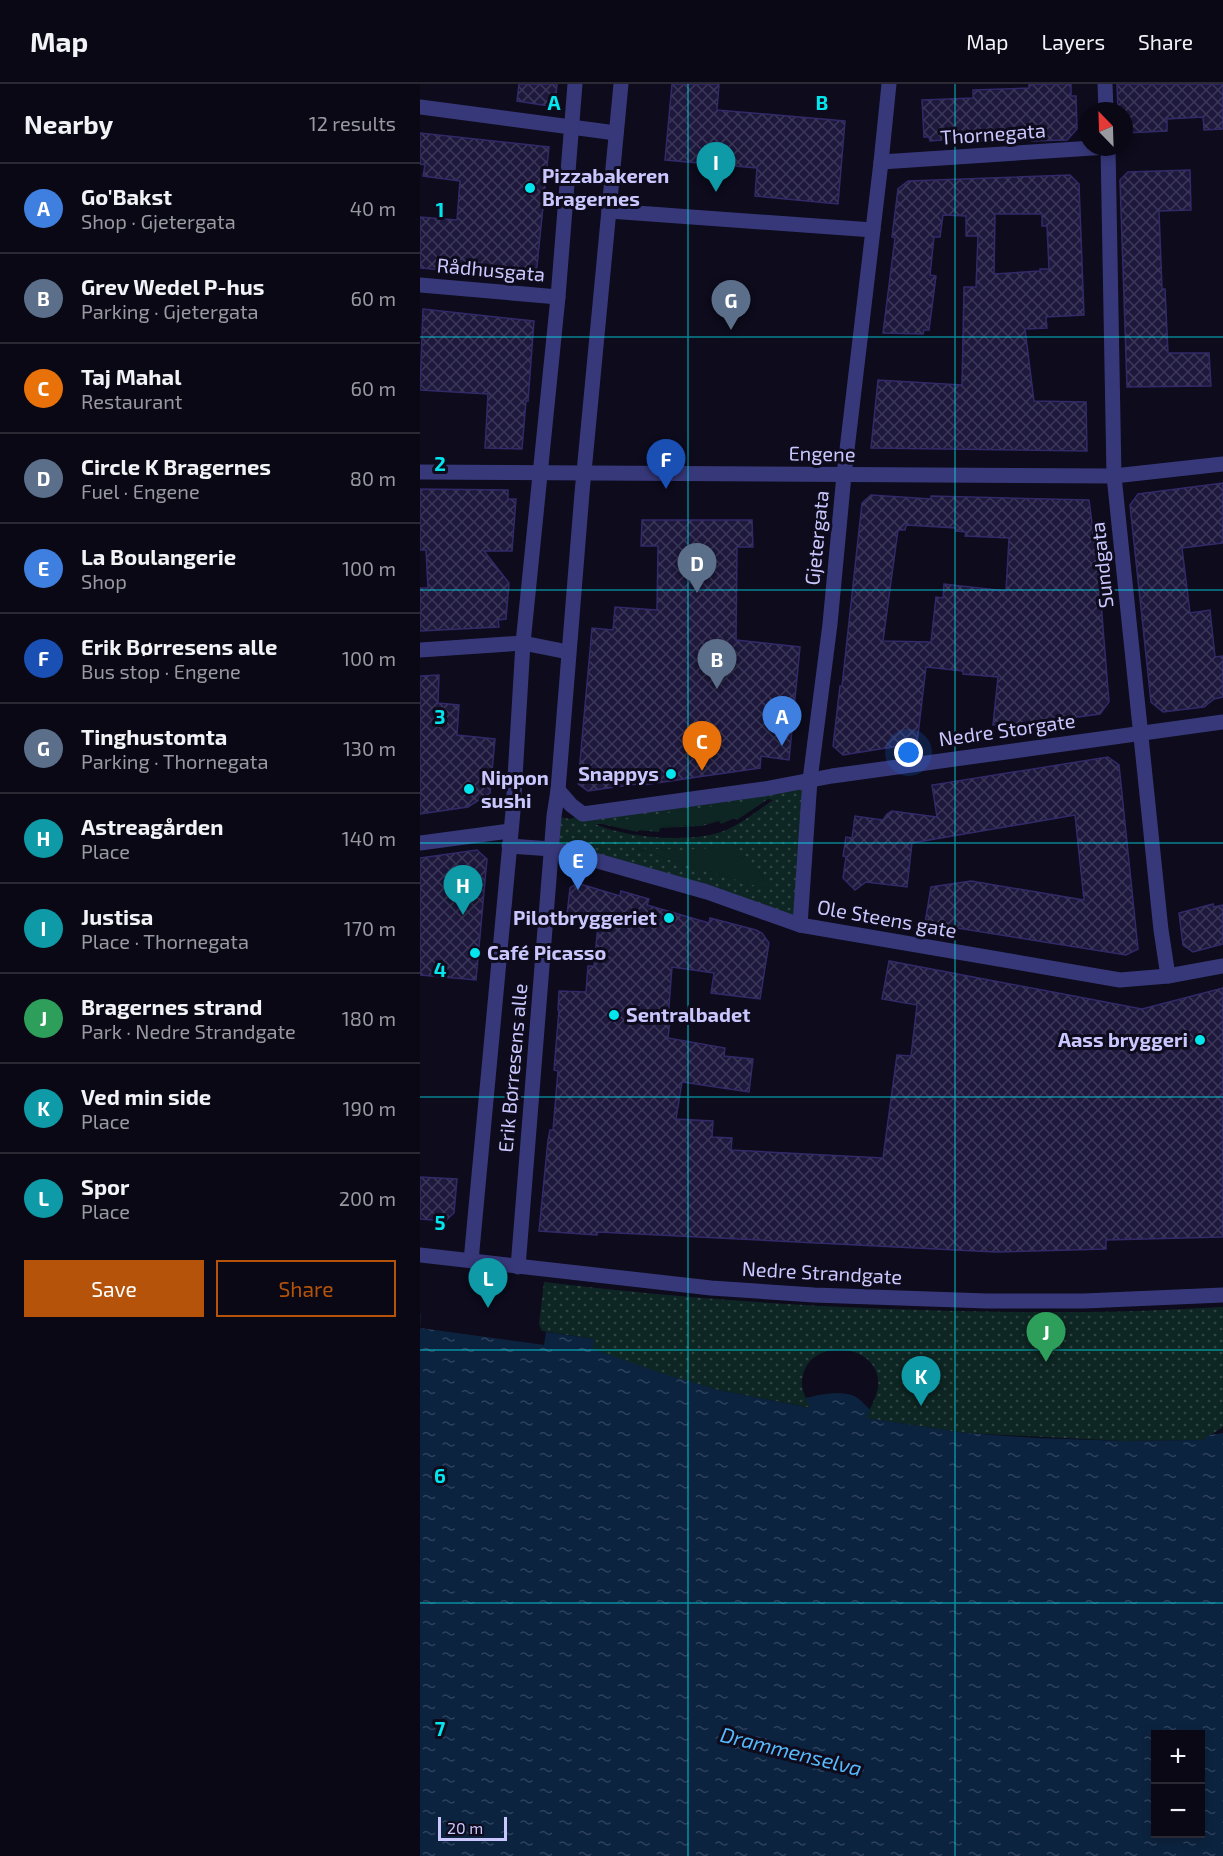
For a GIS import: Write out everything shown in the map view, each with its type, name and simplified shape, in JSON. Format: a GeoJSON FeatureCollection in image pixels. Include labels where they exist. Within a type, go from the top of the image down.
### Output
{"type":"FeatureCollection","features":[{"type":"Feature","properties":{"kind":"street","name":"Erik Børresens alle"},"geometry":{"type":"LineString","coordinates":[[471,1261],[513,812],[523,644],[558,297],[575,84]]}},
{"type":"Feature","properties":{"kind":"street","name":"Erik Børresens alle"},"geometry":{"type":"LineString","coordinates":[[518,1267],[568,652],[621,84]]}},
{"type":"Feature","properties":{"kind":"street","name":"Gjetergata"},"geometry":{"type":"LineString","coordinates":[[800,925],[810,780],[889,84]]}},
{"type":"Feature","properties":{"kind":"street"},"geometry":{"type":"LineString","coordinates":[[1105,84],[1106,102]]}},
{"type":"Feature","properties":{"kind":"street"},"geometry":{"type":"LineString","coordinates":[[420,108],[616,133]]}},
{"type":"Feature","properties":{"kind":"street","name":"Thornegata"},"geometry":{"type":"LineString","coordinates":[[881,162],[1079,149]]}},
{"type":"Feature","properties":{"kind":"street","name":"Sundgata"},"geometry":{"type":"LineString","coordinates":[[1107,156],[1114,476],[1168,976]]}},
{"type":"Feature","properties":{"kind":"street"},"geometry":{"type":"LineString","coordinates":[[609,212],[873,230]]}},
{"type":"Feature","properties":{"kind":"street","name":"Rådhusgata"},"geometry":{"type":"LineString","coordinates":[[420,285],[558,297]]}},
{"type":"Feature","properties":{"kind":"street","name":"Engene"},"geometry":{"type":"LineString","coordinates":[[420,472],[1114,476],[1223,464]]}},
{"type":"Feature","properties":{"kind":"street"},"geometry":{"type":"LineString","coordinates":[[420,650],[523,644],[568,652]]}},
{"type":"Feature","properties":{"kind":"street","name":"Nedre Storgate"},"geometry":{"type":"LineString","coordinates":[[558,790],[571,805],[583,814],[1223,722]]}},
{"type":"Feature","properties":{"kind":"street"},"geometry":{"type":"LineString","coordinates":[[420,843],[510,839]]}},
{"type":"Feature","properties":{"kind":"street","name":"Ole Steens gate"},"geometry":{"type":"LineString","coordinates":[[510,839],[707,892],[800,925],[1120,981],[1168,976],[1223,966]]}},
{"type":"Feature","properties":{"kind":"street","name":"Nedre Strandgate"},"geometry":{"type":"LineString","coordinates":[[420,1255],[711,1288],[814,1295],[998,1301],[1084,1301],[1223,1295]]}},
{"type":"Feature","properties":{"kind":"green space"},"geometry":{"type":"Polygon","coordinates":[[[810,780],[800,925],[552,849],[554,816],[570,819],[583,814],[810,780]],[[765,799],[604,823],[659,827],[701,825],[720,820],[765,799]],[[768,799],[737,820],[735,818],[721,824],[719,821],[702,826],[660,828],[659,832],[638,830],[638,832],[595,824],[642,836],[697,837],[726,830],[773,800],[768,799]],[[636,849],[768,889],[759,870],[755,872],[745,856],[742,859],[736,855],[636,849]]]}},
{"type":"Feature","properties":{"kind":"green space"},"geometry":{"type":"Polygon","coordinates":[[[767,798],[737,819],[735,817],[722,823],[720,820],[701,825],[659,827],[658,831],[602,823],[767,798]]]}},
{"type":"Feature","properties":{"kind":"green space"},"geometry":{"type":"Polygon","coordinates":[[[728,847],[738,851],[736,855],[742,859],[745,856],[755,871],[759,870],[769,890],[633,848],[681,850],[728,847]]]}},
{"type":"Feature","properties":{"kind":"green space"},"geometry":{"type":"Polygon","coordinates":[[[544,1282],[679,1296],[883,1309],[1087,1312],[1223,1307],[1223,1427],[1203,1440],[1123,1441],[965,1433],[865,1418],[878,1388],[876,1372],[868,1360],[856,1353],[842,1350],[827,1351],[814,1358],[805,1369],[802,1386],[811,1408],[718,1390],[658,1373],[593,1349],[593,1339],[542,1331],[539,1324],[544,1282]]]}},
{"type":"Feature","properties":{"kind":"water","name":"Drammenselva"},"geometry":{"type":"Polygon","coordinates":[[[420,1328],[544,1345],[546,1332],[594,1339],[593,1349],[718,1390],[810,1408],[806,1398],[826,1394],[848,1394],[859,1399],[870,1410],[866,1418],[965,1433],[1123,1441],[1203,1440],[1209,1435],[1223,1433],[1223,1856],[420,1856],[420,1328]]]}},
{"type":"Feature","properties":{"kind":"building"},"geometry":{"type":"Polygon","coordinates":[[[519,84],[557,84],[555,107],[517,101],[519,84]]]}},
{"type":"Feature","properties":{"kind":"building"},"geometry":{"type":"Polygon","coordinates":[[[672,84],[719,84],[717,110],[845,121],[838,204],[755,196],[757,168],[665,160],[672,84]]]}},
{"type":"Feature","properties":{"kind":"building"},"geometry":{"type":"Polygon","coordinates":[[[1029,84],[1071,84],[1071,96],[1076,96],[1077,129],[1067,140],[1032,141],[1032,139],[956,143],[956,139],[930,141],[929,137],[924,137],[922,100],[973,98],[973,90],[1029,88],[1029,84]]]}},
{"type":"Feature","properties":{"kind":"building"},"geometry":{"type":"Polygon","coordinates":[[[1117,84],[1223,84],[1223,129],[1204,130],[1203,117],[1167,119],[1167,131],[1133,133],[1133,102],[1118,102],[1117,84]]]}},
{"type":"Feature","properties":{"kind":"building"},"geometry":{"type":"Polygon","coordinates":[[[420,133],[549,147],[536,276],[420,268],[420,217],[457,220],[460,181],[423,176],[425,165],[420,164],[420,133]]]}},
{"type":"Feature","properties":{"kind":"building"},"geometry":{"type":"Polygon","coordinates":[[[1190,170],[1191,210],[1159,211],[1162,289],[1165,289],[1168,353],[1209,353],[1211,386],[1127,387],[1120,180],[1128,172],[1190,170]]]}},
{"type":"Feature","properties":{"kind":"building"},"geometry":{"type":"Polygon","coordinates":[[[1070,175],[1079,184],[1084,315],[1046,317],[1047,328],[1025,329],[1034,401],[1086,402],[1087,451],[871,448],[878,380],[962,385],[964,287],[976,287],[978,236],[966,236],[966,216],[943,215],[940,237],[934,237],[930,275],[936,276],[929,330],[924,330],[923,334],[883,333],[895,238],[892,237],[898,189],[908,181],[1070,175]],[[995,214],[994,274],[1049,269],[1047,226],[1042,226],[1042,214],[995,214]]]}},
{"type":"Feature","properties":{"kind":"building"},"geometry":{"type":"Polygon","coordinates":[[[423,309],[534,321],[522,449],[485,448],[488,394],[420,390],[423,309]]]}},
{"type":"Feature","properties":{"kind":"building"},"geometry":{"type":"Polygon","coordinates":[[[1223,483],[1223,543],[1182,548],[1190,613],[1210,610],[1215,657],[1223,656],[1223,697],[1214,699],[1204,707],[1163,712],[1151,702],[1130,505],[1138,494],[1223,483]]]}},
{"type":"Feature","properties":{"kind":"building"},"geometry":{"type":"Polygon","coordinates":[[[420,489],[508,490],[508,499],[516,499],[512,551],[484,551],[509,583],[506,619],[498,620],[499,627],[420,631],[420,588],[428,588],[426,550],[420,550],[420,489]]]}},
{"type":"Feature","properties":{"kind":"building"},"geometry":{"type":"Polygon","coordinates":[[[871,495],[931,499],[931,496],[1089,500],[1099,578],[1109,702],[1100,714],[1071,718],[1071,720],[1004,727],[1003,724],[993,725],[998,677],[963,674],[963,671],[926,667],[917,743],[843,755],[833,746],[840,686],[842,686],[862,503],[871,495]],[[906,525],[905,530],[898,530],[883,641],[931,642],[936,597],[943,598],[944,584],[1006,591],[1009,538],[965,536],[966,532],[956,531],[956,528],[906,525]]]}},
{"type":"Feature","properties":{"kind":"building"},"geometry":{"type":"Polygon","coordinates":[[[642,520],[752,520],[753,547],[737,547],[736,640],[800,647],[789,760],[761,756],[760,768],[642,785],[643,783],[588,791],[578,784],[592,628],[613,630],[615,607],[657,610],[658,546],[641,546],[642,520]]]}},
{"type":"Feature","properties":{"kind":"building"},"geometry":{"type":"Polygon","coordinates":[[[439,675],[438,703],[459,705],[457,735],[495,739],[490,793],[468,807],[420,814],[420,676],[439,675]]]}},
{"type":"Feature","properties":{"kind":"building"},"geometry":{"type":"Polygon","coordinates":[[[1108,757],[1119,765],[1138,949],[1126,955],[925,923],[931,887],[971,881],[1084,900],[1075,815],[912,843],[907,887],[866,882],[855,890],[843,878],[846,837],[852,838],[855,816],[883,820],[892,811],[937,817],[932,785],[1108,757]]]}},
{"type":"Feature","properties":{"kind":"building"},"geometry":{"type":"Polygon","coordinates":[[[477,850],[487,859],[476,980],[420,975],[420,858],[477,850]]]}},
{"type":"Feature","properties":{"kind":"building"},"geometry":{"type":"Polygon","coordinates":[[[577,883],[620,896],[621,891],[649,899],[647,905],[709,923],[710,918],[756,930],[762,933],[769,943],[760,999],[711,993],[714,973],[672,967],[668,1038],[725,1048],[724,1056],[753,1059],[749,1092],[682,1082],[676,1119],[713,1121],[712,1137],[732,1138],[731,1150],[883,1158],[897,1055],[911,1056],[917,1005],[882,999],[889,961],[1142,1009],[1223,988],[1223,1237],[1106,1240],[1106,1249],[995,1252],[539,1231],[548,1140],[550,1130],[553,1130],[558,1071],[554,1070],[559,991],[586,992],[588,966],[594,966],[598,925],[567,915],[570,888],[577,883]]]}},
{"type":"Feature","properties":{"kind":"building"},"geometry":{"type":"Polygon","coordinates":[[[1213,904],[1214,907],[1223,905],[1223,944],[1193,952],[1183,945],[1179,913],[1213,904]]]}},
{"type":"Feature","properties":{"kind":"building"},"geometry":{"type":"Polygon","coordinates":[[[420,1177],[457,1179],[454,1213],[445,1221],[420,1219],[420,1177]]]}},
{"type":"Feature","properties":{"kind":"place","name":"Pizzabakeren Bragernes"},"geometry":{"type":"Point","coordinates":[530,188]}},
{"type":"Feature","properties":{"kind":"place","name":"Justisa"},"geometry":{"type":"Point","coordinates":[716,192]}},
{"type":"Feature","properties":{"kind":"place","name":"Tinghustomta"},"geometry":{"type":"Point","coordinates":[731,330]}},
{"type":"Feature","properties":{"kind":"place","name":"Erik Børresens alle"},"geometry":{"type":"Point","coordinates":[666,489]}},
{"type":"Feature","properties":{"kind":"place","name":"Circle K Bragernes"},"geometry":{"type":"Point","coordinates":[697,593]}},
{"type":"Feature","properties":{"kind":"place","name":"Grev Wedel P-hus"},"geometry":{"type":"Point","coordinates":[717,689]}},
{"type":"Feature","properties":{"kind":"place","name":"Go'Bakst"},"geometry":{"type":"Point","coordinates":[782,746]}},
{"type":"Feature","properties":{"kind":"place","name":"Taj Mahal"},"geometry":{"type":"Point","coordinates":[702,771]}},
{"type":"Feature","properties":{"kind":"place","name":"Snappys"},"geometry":{"type":"Point","coordinates":[671,774]}},
{"type":"Feature","properties":{"kind":"place","name":"Nippon sushi"},"geometry":{"type":"Point","coordinates":[469,789]}},
{"type":"Feature","properties":{"kind":"place","name":"La Boulangerie"},"geometry":{"type":"Point","coordinates":[578,890]}},
{"type":"Feature","properties":{"kind":"place","name":"Astreagården"},"geometry":{"type":"Point","coordinates":[463,915]}},
{"type":"Feature","properties":{"kind":"place","name":"Pilotbryggeriet"},"geometry":{"type":"Point","coordinates":[669,918]}},
{"type":"Feature","properties":{"kind":"place","name":"Café Picasso"},"geometry":{"type":"Point","coordinates":[475,953]}},
{"type":"Feature","properties":{"kind":"place","name":"Sentralbadet"},"geometry":{"type":"Point","coordinates":[614,1015]}},
{"type":"Feature","properties":{"kind":"place","name":"Aass bryggeri"},"geometry":{"type":"Point","coordinates":[1200,1040]}},
{"type":"Feature","properties":{"kind":"place","name":"Spor"},"geometry":{"type":"Point","coordinates":[488,1308]}},
{"type":"Feature","properties":{"kind":"place","name":"Bragernes strand"},"geometry":{"type":"Point","coordinates":[1046,1362]}},
{"type":"Feature","properties":{"kind":"place","name":"Ved min side"},"geometry":{"type":"Point","coordinates":[921,1406]}}]}
